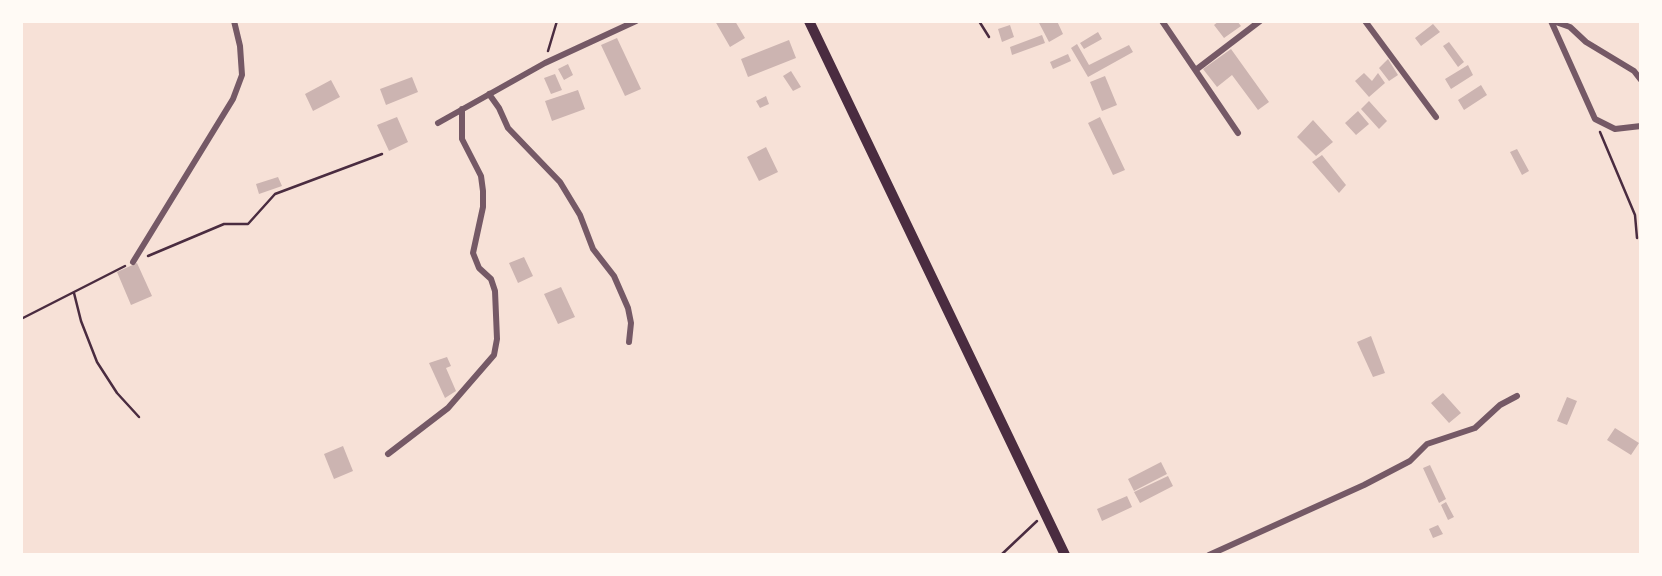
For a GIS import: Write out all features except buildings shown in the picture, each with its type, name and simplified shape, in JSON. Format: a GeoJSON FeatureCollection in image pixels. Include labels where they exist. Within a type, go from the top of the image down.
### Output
{"type":"FeatureCollection","features":[{"type":"Feature","properties":{"kind":"main road"},"geometry":{"type":"LineString","coordinates":[[809,21],[1065,555]]}},
{"type":"Feature","properties":{"kind":"street"},"geometry":{"type":"LineString","coordinates":[[133,262],[233,99],[242,75],[234,21]]}},
{"type":"Feature","properties":{"kind":"street"},"geometry":{"type":"LineString","coordinates":[[438,123],[545,63],[636,21]]}},
{"type":"Feature","properties":{"kind":"street"},"geometry":{"type":"LineString","coordinates":[[1162,21],[1197,69],[1238,134]]}},
{"type":"Feature","properties":{"kind":"street"},"geometry":{"type":"LineString","coordinates":[[1197,69],[1261,21]]}},
{"type":"Feature","properties":{"kind":"street"},"geometry":{"type":"LineString","coordinates":[[1365,21],[1436,117]]}},
{"type":"Feature","properties":{"kind":"street"},"geometry":{"type":"LineString","coordinates":[[1552,21],[1570,27],[1586,43],[1634,71],[1641,80]]}},
{"type":"Feature","properties":{"kind":"street"},"geometry":{"type":"LineString","coordinates":[[1552,21],[1595,119],[1615,130],[1641,126]]}},
{"type":"Feature","properties":{"kind":"street"},"geometry":{"type":"LineString","coordinates":[[489,94],[499,107],[508,128],[559,182],[580,215],[593,248],[614,276],[628,308],[631,323],[629,342]]}},
{"type":"Feature","properties":{"kind":"street"},"geometry":{"type":"LineString","coordinates":[[388,454],[448,408],[485,368],[496,347],[495,291],[491,279],[479,268],[473,253],[483,207],[483,191],[481,176],[462,139],[462,109]]}},
{"type":"Feature","properties":{"kind":"street"},"geometry":{"type":"LineString","coordinates":[[1209,555],[1221,553],[1364,485],[1410,461],[1427,444],[1475,428],[1500,405],[1517,396]]}},
{"type":"Feature","properties":{"kind":"path"},"geometry":{"type":"LineString","coordinates":[[545,63],[557,21]]}},
{"type":"Feature","properties":{"kind":"path"},"geometry":{"type":"LineString","coordinates":[[979,21],[989,37]]}},
{"type":"Feature","properties":{"kind":"path"},"geometry":{"type":"LineString","coordinates":[[1595,119],[1635,215],[1637,238]]}},
{"type":"Feature","properties":{"kind":"path"},"geometry":{"type":"LineString","coordinates":[[21,319],[133,262],[199,237],[224,224],[248,225],[275,194],[383,154]]}},
{"type":"Feature","properties":{"kind":"path"},"geometry":{"type":"LineString","coordinates":[[74,293],[81,321],[97,362],[117,393],[139,417]]}},
{"type":"Feature","properties":{"kind":"path"},"geometry":{"type":"LineString","coordinates":[[1001,555],[1030,524],[1047,516]]}}]}
